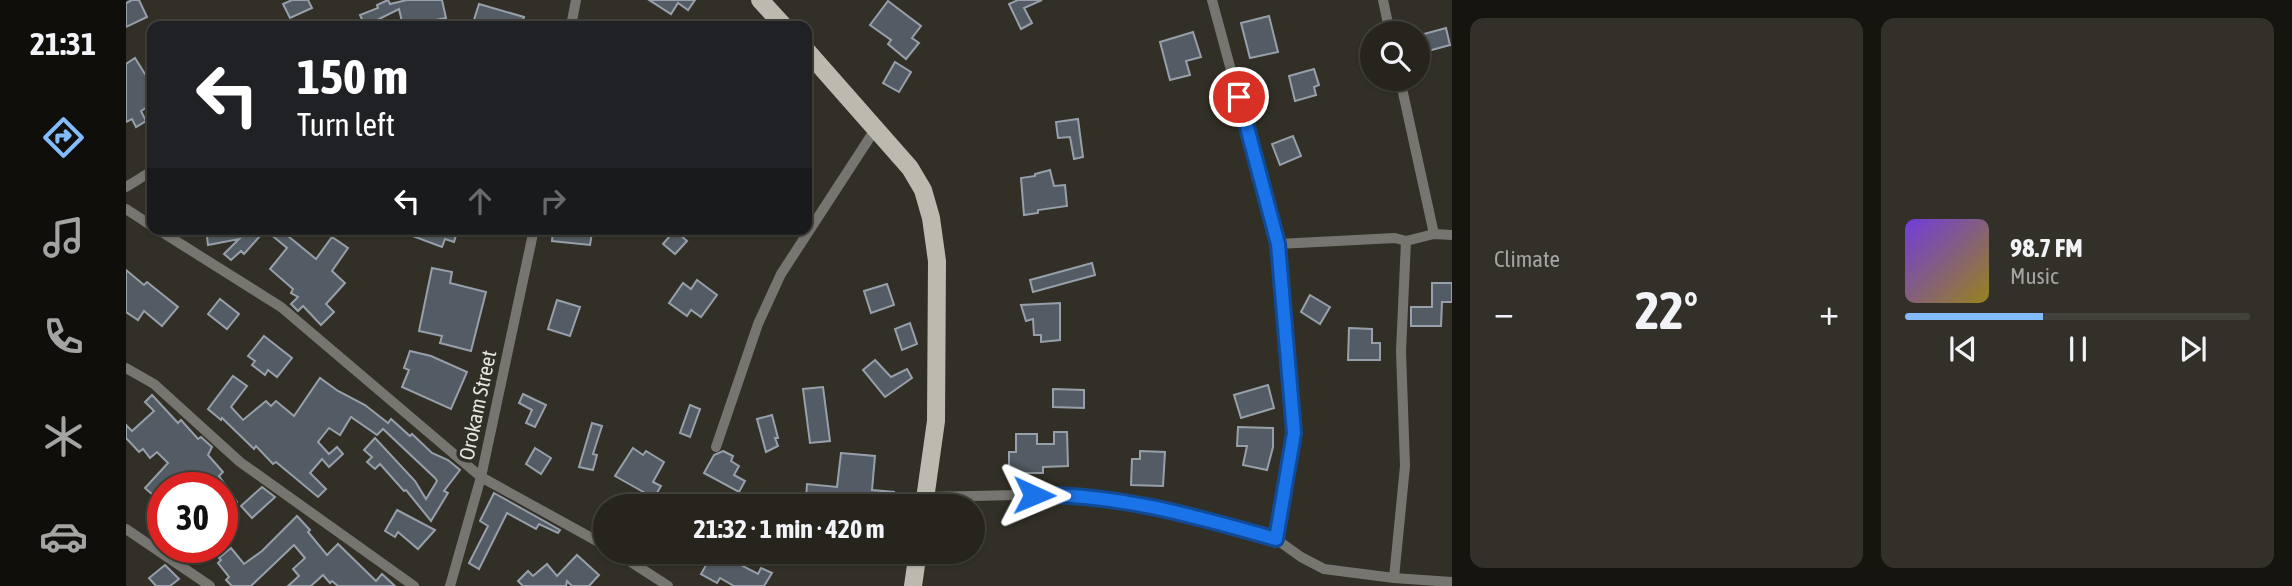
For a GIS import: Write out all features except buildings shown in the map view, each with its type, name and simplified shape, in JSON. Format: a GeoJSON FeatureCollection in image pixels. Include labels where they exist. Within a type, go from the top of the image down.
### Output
{"type":"FeatureCollection","features":[{"type":"Feature","properties":{"kind":"main road"},"geometry":{"type":"LineString","coordinates":[[760,0],[779,21]]}},
{"type":"Feature","properties":{"kind":"main road"},"geometry":{"type":"LineString","coordinates":[[812,57],[917,179],[931,218],[937,261],[936,421],[926,494]]}},
{"type":"Feature","properties":{"kind":"main road"},"geometry":{"type":"LineString","coordinates":[[913,586],[916,564]]}},
{"type":"Feature","properties":{"kind":"street"},"geometry":{"type":"LineString","coordinates":[[572,21],[576,0]]}},
{"type":"Feature","properties":{"kind":"street"},"geometry":{"type":"LineString","coordinates":[[1212,0],[1278,244],[1294,433],[1276,539]]}},
{"type":"Feature","properties":{"kind":"street"},"geometry":{"type":"LineString","coordinates":[[1383,0],[1387,21]]}},
{"type":"Feature","properties":{"kind":"street"},"geometry":{"type":"LineString","coordinates":[[1403,91],[1434,234]]}},
{"type":"Feature","properties":{"kind":"street"},"geometry":{"type":"LineString","coordinates":[[812,226],[876,128]]}},
{"type":"Feature","properties":{"kind":"street"},"geometry":{"type":"LineString","coordinates":[[126,187],[147,174]]}},
{"type":"Feature","properties":{"kind":"street"},"geometry":{"type":"LineString","coordinates":[[126,209],[147,223]]}},
{"type":"Feature","properties":{"kind":"street"},"geometry":{"type":"LineString","coordinates":[[1278,244],[1395,239],[1406,241],[1434,234],[1452,235]]}},
{"type":"Feature","properties":{"kind":"street"},"geometry":{"type":"LineString","coordinates":[[167,235],[281,307],[481,477],[593,539]]}},
{"type":"Feature","properties":{"kind":"street","name":"Orokam Street"},"geometry":{"type":"LineString","coordinates":[[450,586],[481,477],[533,235]]}},
{"type":"Feature","properties":{"kind":"street"},"geometry":{"type":"LineString","coordinates":[[716,447],[758,324],[781,274],[806,235]]}},
{"type":"Feature","properties":{"kind":"street"},"geometry":{"type":"LineString","coordinates":[[1394,578],[1405,466],[1401,351],[1406,241]]}},
{"type":"Feature","properties":{"kind":"street"},"geometry":{"type":"LineString","coordinates":[[126,368],[155,384],[240,461],[414,586]]}},
{"type":"Feature","properties":{"kind":"street"},"geometry":{"type":"LineString","coordinates":[[985,498],[1061,495],[1178,512],[1276,539],[1324,569],[1452,582]]}},
{"type":"Feature","properties":{"kind":"street"},"geometry":{"type":"LineString","coordinates":[[126,529],[210,586]]}},
{"type":"Feature","properties":{"kind":"street"},"geometry":{"type":"LineString","coordinates":[[634,564],[668,586]]}},
{"type":"Feature","properties":{"kind":"route"},"geometry":{"type":"LineString","coordinates":[[1034,495],[1061,495],[1178,512],[1276,539],[1294,433],[1278,244],[1239,97]]}}]}
